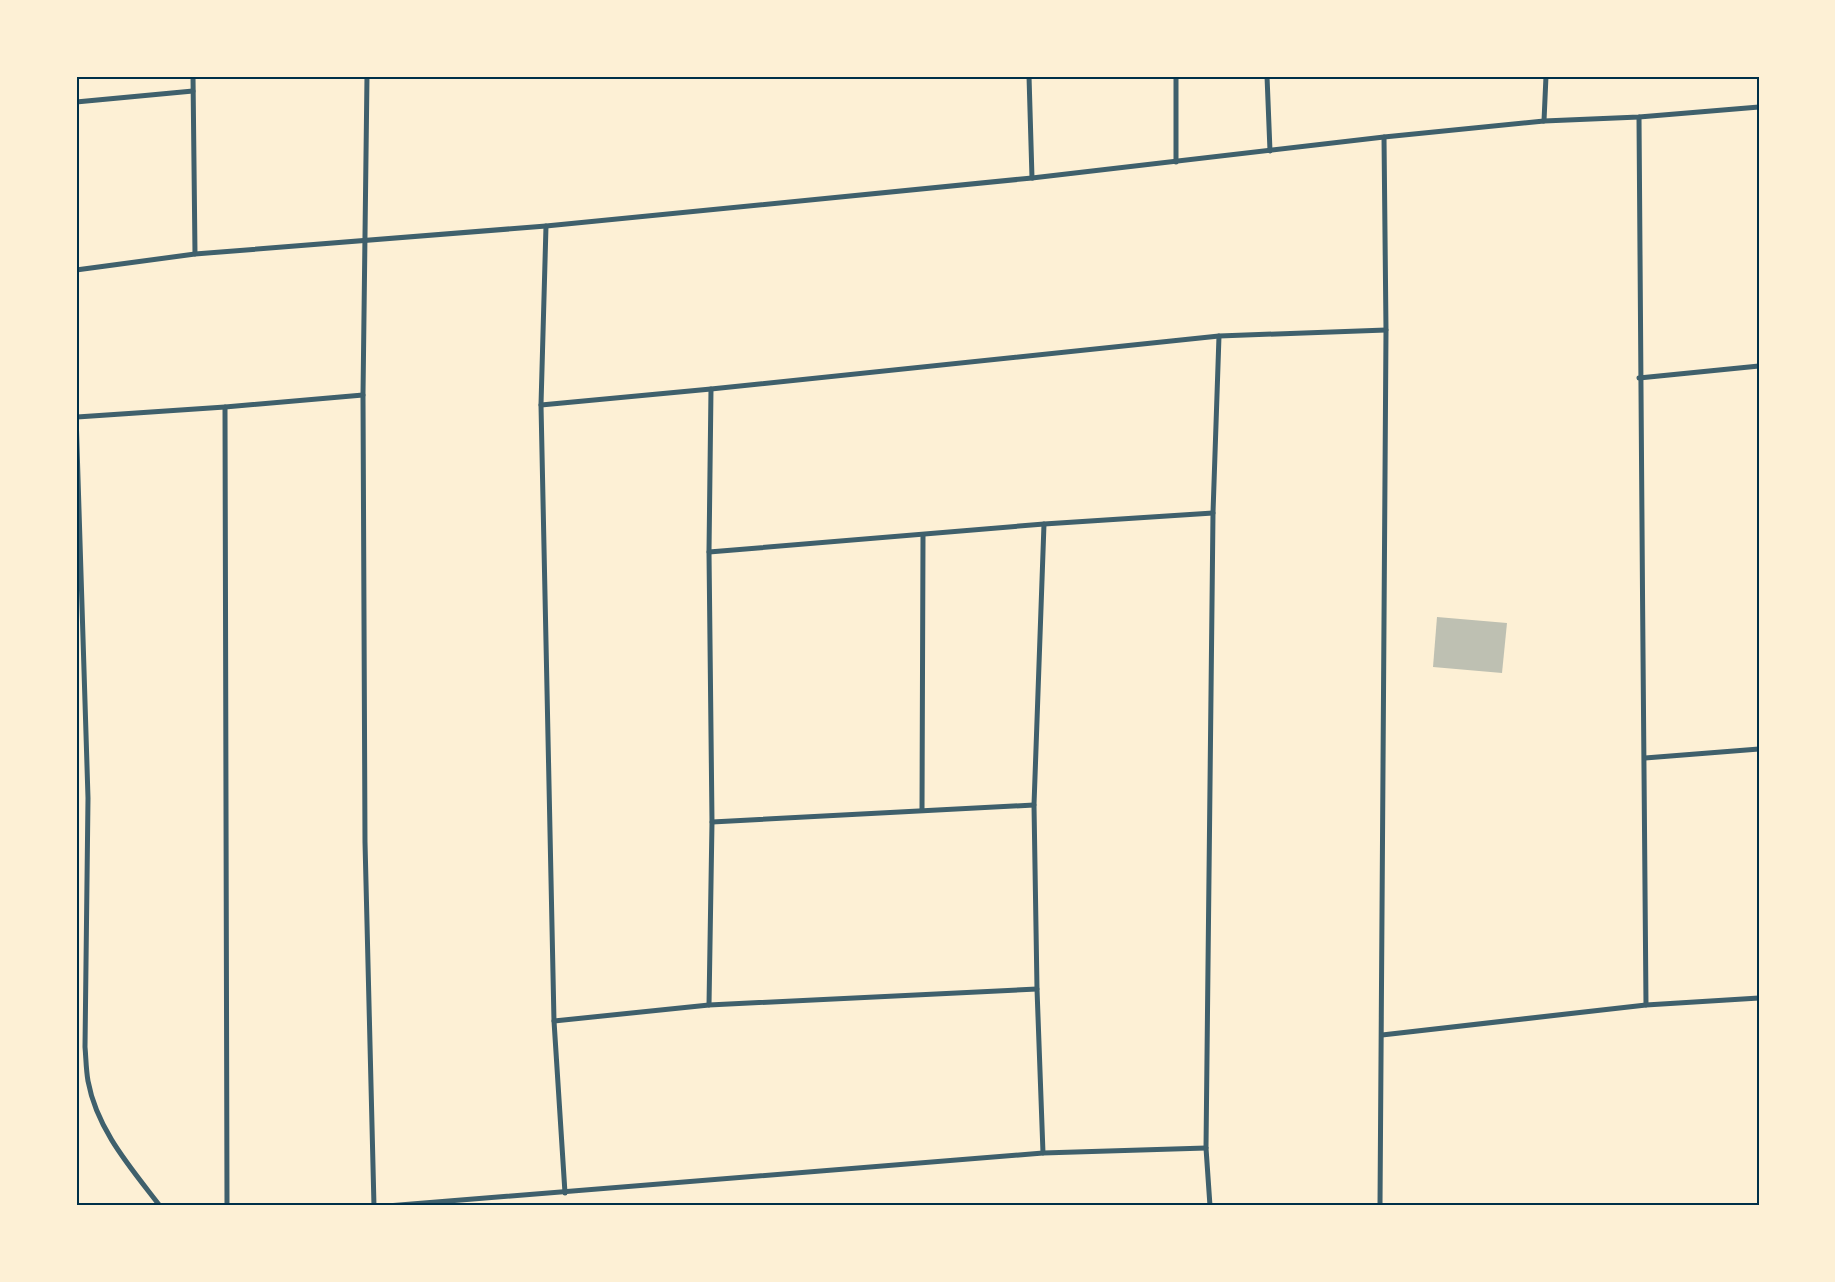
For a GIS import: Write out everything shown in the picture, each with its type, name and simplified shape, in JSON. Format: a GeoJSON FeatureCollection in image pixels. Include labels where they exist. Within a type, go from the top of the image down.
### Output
{"type":"FeatureCollection","features":[{"type":"Feature","properties":{"kind":"street"},"geometry":{"type":"LineString","coordinates":[[193,76],[195,254]]}},
{"type":"Feature","properties":{"kind":"street"},"geometry":{"type":"LineString","coordinates":[[367,76],[363,395],[365,842],[374,1206]]}},
{"type":"Feature","properties":{"kind":"street"},"geometry":{"type":"LineString","coordinates":[[1029,76],[1032,178]]}},
{"type":"Feature","properties":{"kind":"street"},"geometry":{"type":"LineString","coordinates":[[1176,76],[1176,162]]}},
{"type":"Feature","properties":{"kind":"street"},"geometry":{"type":"LineString","coordinates":[[1267,76],[1270,151]]}},
{"type":"Feature","properties":{"kind":"street"},"geometry":{"type":"LineString","coordinates":[[1544,121],[1546,76]]}},
{"type":"Feature","properties":{"kind":"street"},"geometry":{"type":"LineString","coordinates":[[76,102],[193,91]]}},
{"type":"Feature","properties":{"kind":"street"},"geometry":{"type":"LineString","coordinates":[[76,270],[195,254],[546,226],[1032,178],[1384,137],[1544,121],[1639,117],[1759,107]]}},
{"type":"Feature","properties":{"kind":"street"},"geometry":{"type":"LineString","coordinates":[[1639,117],[1639,378],[1645,758],[1646,1005]]}},
{"type":"Feature","properties":{"kind":"street"},"geometry":{"type":"LineString","coordinates":[[1380,1206],[1386,330],[1384,137]]}},
{"type":"Feature","properties":{"kind":"street"},"geometry":{"type":"LineString","coordinates":[[546,226],[541,405],[554,1021],[565,1193]]}},
{"type":"Feature","properties":{"kind":"street"},"geometry":{"type":"LineString","coordinates":[[541,405],[1219,336],[1386,330]]}},
{"type":"Feature","properties":{"kind":"street"},"geometry":{"type":"LineString","coordinates":[[1210,1206],[1206,1148],[1213,513],[1219,336]]}},
{"type":"Feature","properties":{"kind":"street"},"geometry":{"type":"LineString","coordinates":[[1639,378],[1759,366]]}},
{"type":"Feature","properties":{"kind":"street"},"geometry":{"type":"LineString","coordinates":[[709,1005],[712,822],[709,552],[711,389]]}},
{"type":"Feature","properties":{"kind":"street"},"geometry":{"type":"LineString","coordinates":[[160,1206],[113,1144],[98,1112],[88,1082],[85,1047],[88,798],[77,416],[225,408],[363,395]]}},
{"type":"Feature","properties":{"kind":"street"},"geometry":{"type":"LineString","coordinates":[[225,408],[227,1206]]}},
{"type":"Feature","properties":{"kind":"street"},"geometry":{"type":"LineString","coordinates":[[709,552],[923,536],[1044,524],[1213,513]]}},
{"type":"Feature","properties":{"kind":"street"},"geometry":{"type":"LineString","coordinates":[[1043,1153],[1037,989],[1034,805],[1044,524]]}},
{"type":"Feature","properties":{"kind":"street"},"geometry":{"type":"LineString","coordinates":[[922,810],[923,536]]}},
{"type":"Feature","properties":{"kind":"street"},"geometry":{"type":"LineString","coordinates":[[1645,758],[1759,748]]}},
{"type":"Feature","properties":{"kind":"street"},"geometry":{"type":"LineString","coordinates":[[712,822],[1034,805]]}},
{"type":"Feature","properties":{"kind":"street"},"geometry":{"type":"LineString","coordinates":[[554,1021],[709,1005],[1037,989]]}},
{"type":"Feature","properties":{"kind":"street"},"geometry":{"type":"LineString","coordinates":[[1382,1035],[1646,1005],[1759,998]]}},
{"type":"Feature","properties":{"kind":"street"},"geometry":{"type":"LineString","coordinates":[[387,1206],[1043,1153],[1206,1148]]}},
{"type":"Feature","properties":{"kind":"building"},"geometry":{"type":"Polygon","coordinates":[[[1437,617],[1507,623],[1502,673],[1433,667],[1437,617]]]}}]}
